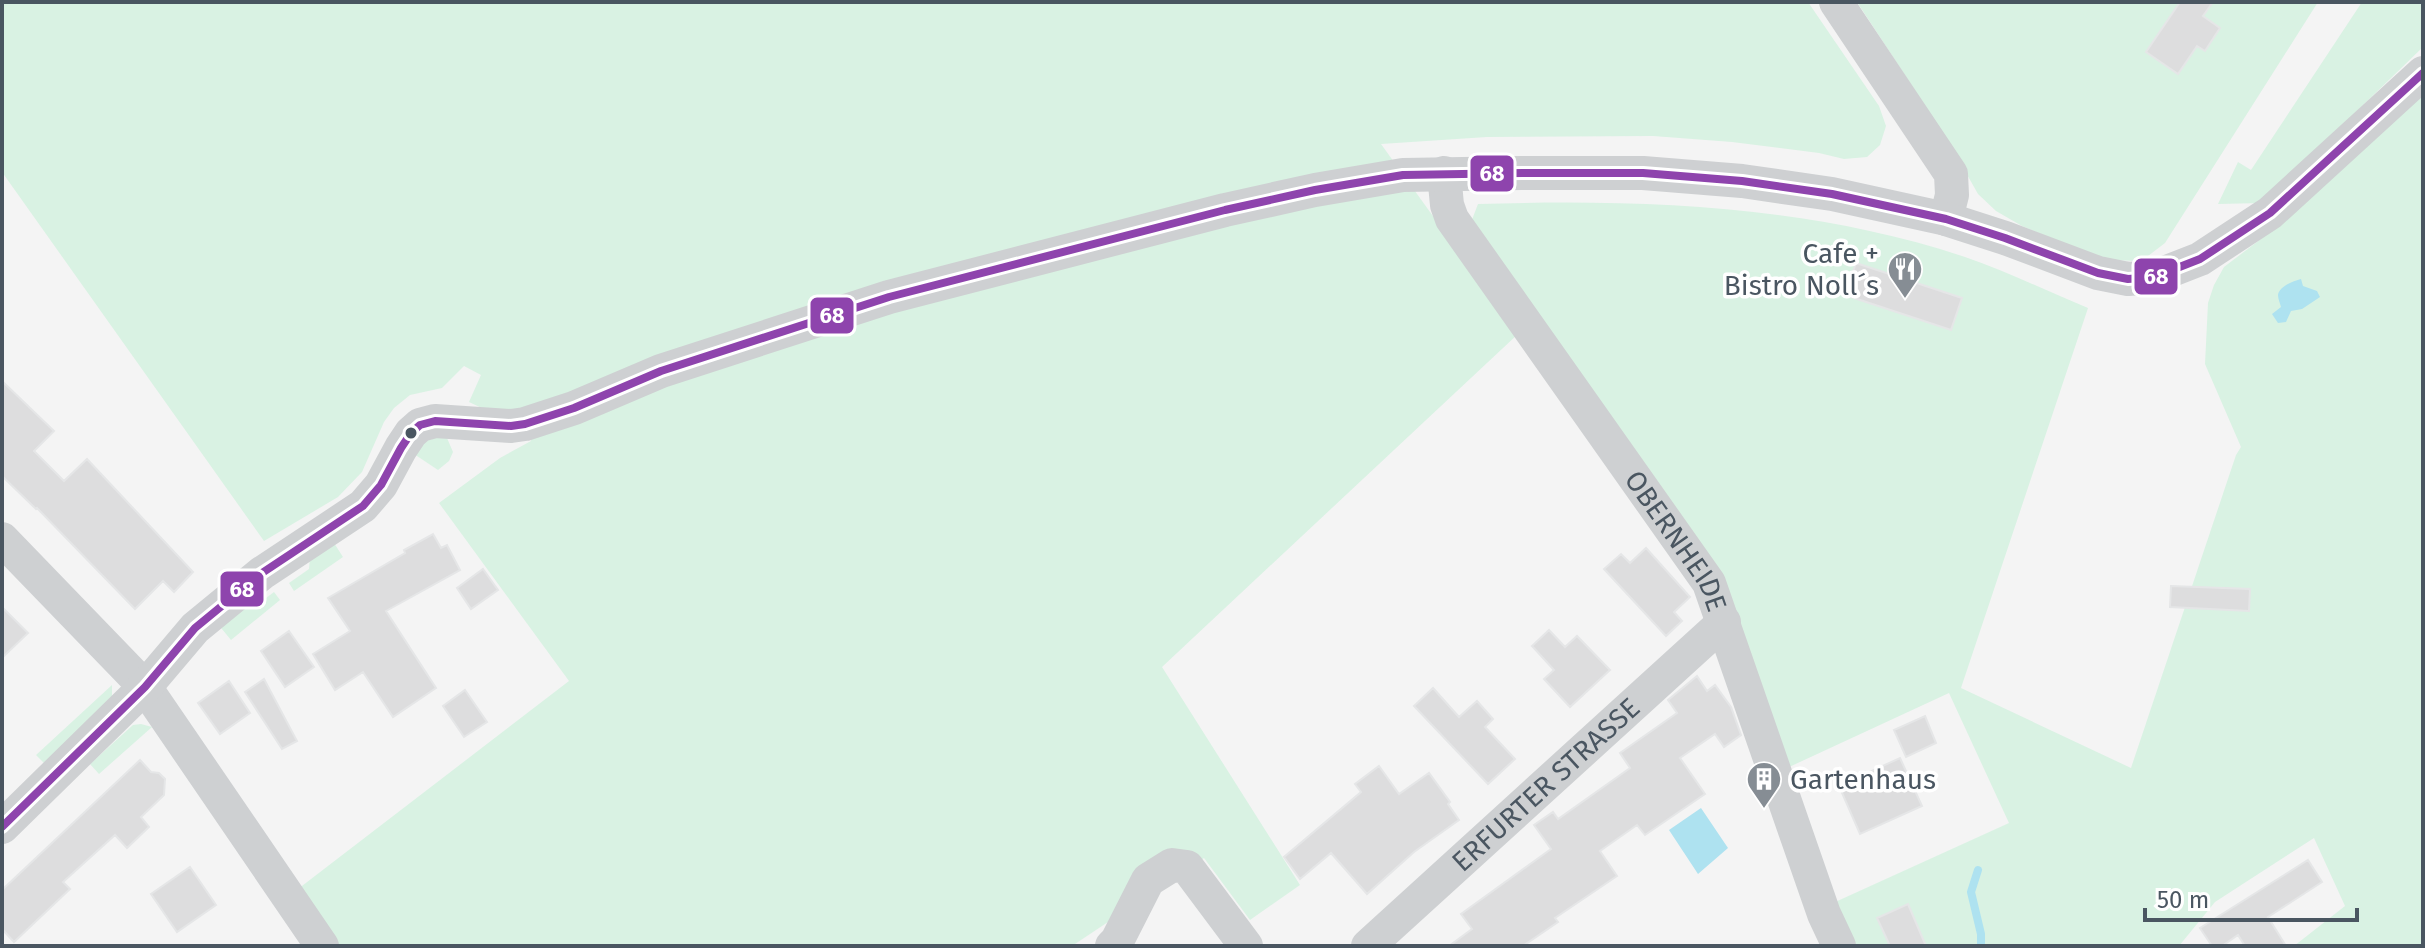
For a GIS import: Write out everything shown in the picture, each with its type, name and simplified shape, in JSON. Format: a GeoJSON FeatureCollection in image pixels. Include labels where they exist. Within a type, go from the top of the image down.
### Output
{"type":"FeatureCollection","features":[{"type":"Feature","properties":{"kind":"street"},"geometry":{"type":"LineString","coordinates":[[1836,2],[1951,174],[1952,195],[1946,219]]}},
{"type":"Feature","properties":{"kind":"street"},"geometry":{"type":"LineString","coordinates":[[2,827],[145,687],[195,628],[262,573],[363,506],[381,485],[406,440],[420,425],[435,421],[511,426],[525,424],[574,408],[661,371],[889,297],[1225,210],[1403,175],[1643,173],[1742,181],[1832,194],[1946,219],[2098,273],[2128,279],[2154,277],[2200,259],[2270,213],[2423,73]]}},
{"type":"Feature","properties":{"kind":"street","name":"OBERNHEIDE"},"geometry":{"type":"LineString","coordinates":[[1444,173],[1447,205],[1452,219],[1709,583],[1824,914],[1839,946]]}},
{"type":"Feature","properties":{"kind":"street"},"geometry":{"type":"LineString","coordinates":[[2,539],[145,687],[322,946]]}},
{"type":"Feature","properties":{"kind":"street","name":"ERFURTER STRASSE"},"geometry":{"type":"LineString","coordinates":[[1368,946],[1724,622]]}},
{"type":"Feature","properties":{"kind":"street"},"geometry":{"type":"LineString","coordinates":[[1112,946],[1148,880],[1172,865],[1187,867],[1246,946]]}},
{"type":"Feature","properties":{"kind":"green space"},"geometry":{"type":"Polygon","coordinates":[[[2,2],[1808,2],[1879,106],[1886,126],[1880,145],[1867,157],[1844,159],[1732,142],[1653,136],[1487,137],[1381,144],[1518,334],[1162,667],[1300,885],[1250,920],[1204,858],[1072,946],[337,946],[298,889],[569,681],[439,503],[500,458],[531,441],[517,409],[486,410],[469,402],[481,375],[464,366],[442,388],[410,395],[394,408],[384,422],[362,472],[338,497],[264,541],[2,172],[2,2]]]}},
{"type":"Feature","properties":{"kind":"green space"},"geometry":{"type":"Polygon","coordinates":[[[1857,2],[2318,2],[2165,243],[2136,261],[2091,255],[2022,226],[1996,211],[1978,194],[1948,141],[1857,2]]]}},
{"type":"Feature","properties":{"kind":"green space"},"geometry":{"type":"Polygon","coordinates":[[[2362,2],[2423,2],[2423,47],[2262,203],[2218,204],[2238,162],[2251,170],[2362,2]]]}},
{"type":"Feature","properties":{"kind":"green space"},"geometry":{"type":"Polygon","coordinates":[[[2423,90],[2423,946],[2294,946],[2345,906],[2314,838],[2215,902],[2179,946],[1852,946],[1833,903],[2009,823],[1949,693],[1787,768],[1722,574],[1470,225],[1478,204],[1663,205],[1785,216],[1846,226],[1965,257],[2088,308],[1961,688],[2131,768],[2241,447],[2205,364],[2208,303],[2224,267],[2274,229],[2423,90]],[[1856,263],[1845,295],[1951,330],[1961,298],[1856,263]]]}},
{"type":"Feature","properties":{"kind":"green space"},"geometry":{"type":"Polygon","coordinates":[[[433,433],[447,438],[453,452],[449,461],[438,470],[414,454],[433,433]]]}},
{"type":"Feature","properties":{"kind":"green space"},"geometry":{"type":"Polygon","coordinates":[[[334,543],[343,557],[294,591],[289,583],[309,569],[310,557],[334,543]]]}},
{"type":"Feature","properties":{"kind":"green space"},"geometry":{"type":"Polygon","coordinates":[[[274,592],[280,600],[231,640],[217,623],[242,602],[254,607],[274,592]]]}},
{"type":"Feature","properties":{"kind":"green space"},"geometry":{"type":"Polygon","coordinates":[[[112,685],[112,696],[50,769],[36,755],[112,685]]]}},
{"type":"Feature","properties":{"kind":"green space"},"geometry":{"type":"Polygon","coordinates":[[[133,725],[152,727],[99,774],[90,764],[133,725]]]}},
{"type":"Feature","properties":{"kind":"water"},"geometry":{"type":"Polygon","coordinates":[[[2301,279],[2303,286],[2317,291],[2320,297],[2302,309],[2291,311],[2286,322],[2278,323],[2272,314],[2281,307],[2279,292],[2287,284],[2301,279]]]}},
{"type":"Feature","properties":{"kind":"water"},"geometry":{"type":"Polygon","coordinates":[[[1701,808],[1728,848],[1698,874],[1669,830],[1701,808]]]}},
{"type":"Feature","properties":{"kind":"building"},"geometry":{"type":"Polygon","coordinates":[[[2180,2],[2213,2],[2203,16],[2220,28],[2205,51],[2197,46],[2178,74],[2146,52],[2180,2]]]}},
{"type":"Feature","properties":{"kind":"building"},"geometry":{"type":"Polygon","coordinates":[[[1856,263],[1962,298],[1951,330],[1845,295],[1856,263]]]}},
{"type":"Feature","properties":{"kind":"building"},"geometry":{"type":"Polygon","coordinates":[[[2,381],[54,431],[34,451],[64,481],[87,459],[193,572],[174,592],[163,581],[135,609],[2,476],[2,381]]]}},
{"type":"Feature","properties":{"kind":"building"},"geometry":{"type":"Polygon","coordinates":[[[433,534],[441,548],[447,545],[460,570],[386,611],[436,688],[393,717],[363,672],[335,690],[313,654],[350,631],[328,598],[433,534]]]}},
{"type":"Feature","properties":{"kind":"building"},"geometry":{"type":"Polygon","coordinates":[[[1646,548],[1690,597],[1674,612],[1682,621],[1666,636],[1604,569],[1621,554],[1630,563],[1646,548]]]}},
{"type":"Feature","properties":{"kind":"building"},"geometry":{"type":"Polygon","coordinates":[[[483,569],[498,590],[471,609],[457,588],[483,569]]]}},
{"type":"Feature","properties":{"kind":"building"},"geometry":{"type":"Polygon","coordinates":[[[2171,586],[2250,589],[2249,611],[2170,607],[2171,586]]]}},
{"type":"Feature","properties":{"kind":"building"},"geometry":{"type":"Polygon","coordinates":[[[2,607],[28,633],[2,658],[2,607]]]}},
{"type":"Feature","properties":{"kind":"building"},"geometry":{"type":"Polygon","coordinates":[[[1549,630],[1565,647],[1577,636],[1610,670],[1570,707],[1544,679],[1554,670],[1532,646],[1549,630]]]}},
{"type":"Feature","properties":{"kind":"building"},"geometry":{"type":"Polygon","coordinates":[[[289,631],[314,667],[285,687],[261,651],[289,631]]]}},
{"type":"Feature","properties":{"kind":"building"},"geometry":{"type":"Polygon","coordinates":[[[1697,676],[1707,691],[1715,685],[1731,707],[1741,735],[1724,747],[1715,734],[1680,758],[1705,794],[1645,835],[1637,825],[1600,851],[1617,876],[1555,918],[1558,922],[1523,946],[1449,946],[1472,929],[1461,914],[1551,849],[1534,825],[1553,812],[1558,819],[1630,768],[1620,753],[1677,713],[1668,700],[1697,676]]]}},
{"type":"Feature","properties":{"kind":"building"},"geometry":{"type":"Polygon","coordinates":[[[264,679],[297,741],[282,749],[245,692],[264,679]]]}},
{"type":"Feature","properties":{"kind":"building"},"geometry":{"type":"Polygon","coordinates":[[[229,681],[250,713],[220,734],[198,703],[229,681]]]}},
{"type":"Feature","properties":{"kind":"building"},"geometry":{"type":"Polygon","coordinates":[[[1433,688],[1459,717],[1477,701],[1493,719],[1485,727],[1515,759],[1488,784],[1414,706],[1433,688]]]}},
{"type":"Feature","properties":{"kind":"building"},"geometry":{"type":"Polygon","coordinates":[[[465,690],[487,722],[464,737],[443,706],[465,690]]]}},
{"type":"Feature","properties":{"kind":"building"},"geometry":{"type":"Polygon","coordinates":[[[1925,716],[1936,743],[1906,757],[1894,730],[1925,716]]]}},
{"type":"Feature","properties":{"kind":"building"},"geometry":{"type":"Polygon","coordinates":[[[1900,758],[1922,806],[1860,834],[1839,786],[1900,758]]]}},
{"type":"Feature","properties":{"kind":"building"},"geometry":{"type":"Polygon","coordinates":[[[140,760],[151,772],[159,773],[165,779],[164,795],[141,817],[149,827],[127,848],[115,835],[63,882],[70,889],[14,942],[2,929],[2,890],[140,760]]]}},
{"type":"Feature","properties":{"kind":"building"},"geometry":{"type":"Polygon","coordinates":[[[1379,766],[1399,794],[1429,773],[1459,820],[1414,852],[1367,894],[1331,853],[1300,879],[1284,857],[1361,792],[1355,784],[1379,766]]]}},
{"type":"Feature","properties":{"kind":"building"},"geometry":{"type":"Polygon","coordinates":[[[2308,860],[2322,882],[2268,917],[2286,946],[2245,946],[2238,935],[2222,946],[2212,946],[2200,928],[2308,860]]]}},
{"type":"Feature","properties":{"kind":"building"},"geometry":{"type":"Polygon","coordinates":[[[190,867],[216,905],[177,932],[151,894],[190,867]]]}},
{"type":"Feature","properties":{"kind":"building"},"geometry":{"type":"Polygon","coordinates":[[[1908,904],[1926,946],[1890,946],[1877,918],[1908,904]]]}},
{"type":"Feature","properties":{"kind":"waterway"},"geometry":{"type":"LineString","coordinates":[[1978,870],[1971,892],[1981,946]]}},
{"type":"Feature","properties":{"kind":"transit line","name":"68"},"geometry":{"type":"LineString","coordinates":[[2,827],[145,687],[195,628],[262,573],[363,506],[381,485],[411,433],[420,425],[435,421],[511,426],[525,424],[574,408],[661,371],[889,297],[1225,210],[1403,175],[1643,173],[1742,181],[1832,194],[1946,219],[2098,273],[2128,279],[2154,277],[2200,259],[2270,213],[2423,73]]}},
{"type":"Feature","properties":{"kind":"place","name":"Cafe + Bistro Noll´s"},"geometry":{"type":"Point","coordinates":[1905,300]}},
{"type":"Feature","properties":{"kind":"place","name":"Gartenhaus"},"geometry":{"type":"Point","coordinates":[1764,810]}}]}
